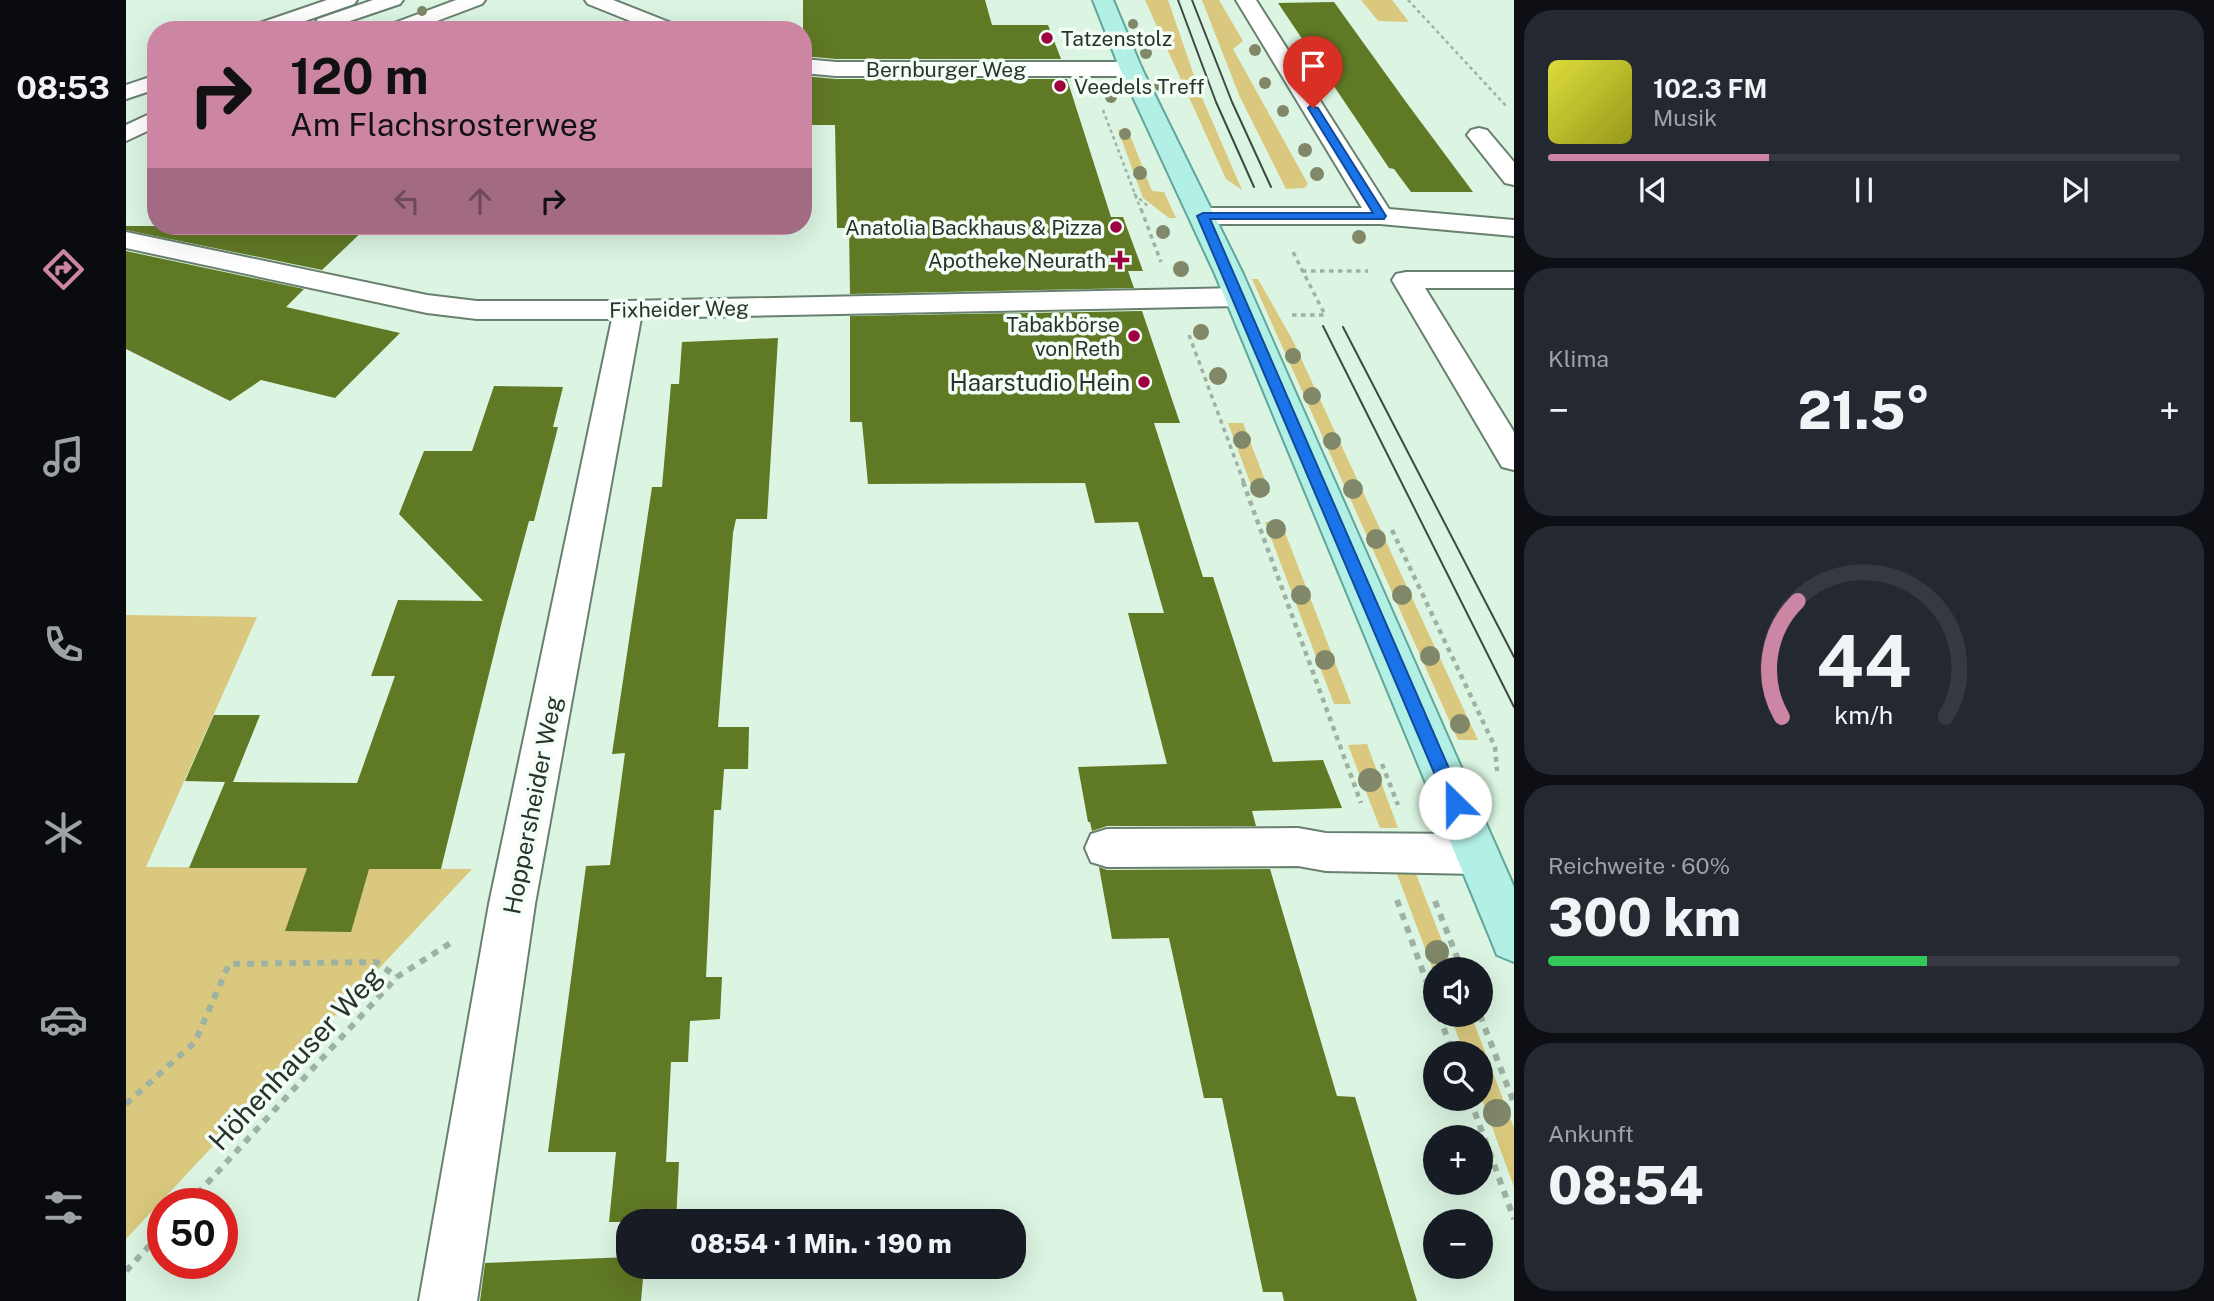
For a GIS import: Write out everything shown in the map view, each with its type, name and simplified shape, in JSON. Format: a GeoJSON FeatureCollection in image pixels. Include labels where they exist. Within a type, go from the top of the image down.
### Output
{"type":"FeatureCollection","features":[{"type":"Feature","properties":{"kind":"main road"},"geometry":{"type":"LineString","coordinates":[[1103,0],[1131,69],[1203,216],[1239,297],[1514,940]]}},
{"type":"Feature","properties":{"kind":"street"},"geometry":{"type":"LineString","coordinates":[[285,21],[347,0]]}},
{"type":"Feature","properties":{"kind":"street"},"geometry":{"type":"LineString","coordinates":[[333,21],[393,0]]}},
{"type":"Feature","properties":{"kind":"street"},"geometry":{"type":"LineString","coordinates":[[418,21],[475,0]]}},
{"type":"Feature","properties":{"kind":"street"},"geometry":{"type":"LineString","coordinates":[[595,0],[649,21]]}},
{"type":"Feature","properties":{"kind":"street"},"geometry":{"type":"LineString","coordinates":[[1246,0],[1380,216]]}},
{"type":"Feature","properties":{"kind":"street"},"geometry":{"type":"LineString","coordinates":[[126,74],[147,67]]}},
{"type":"Feature","properties":{"kind":"street","name":"Bernburger Weg"},"geometry":{"type":"LineString","coordinates":[[812,67],[1131,69]]}},
{"type":"Feature","properties":{"kind":"street"},"geometry":{"type":"LineString","coordinates":[[126,92],[147,85]]}},
{"type":"Feature","properties":{"kind":"street"},"geometry":{"type":"LineString","coordinates":[[126,134],[147,123]]}},
{"type":"Feature","properties":{"kind":"street"},"geometry":{"type":"LineString","coordinates":[[1479,135],[1514,178]]}},
{"type":"Feature","properties":{"kind":"street"},"geometry":{"type":"LineString","coordinates":[[1203,216],[1380,216],[1514,228]]}},
{"type":"Feature","properties":{"kind":"street","name":"Fixheider Weg"},"geometry":{"type":"LineString","coordinates":[[126,240],[427,304],[477,310],[628,310],[1239,297]]}},
{"type":"Feature","properties":{"kind":"street"},"geometry":{"type":"LineString","coordinates":[[1514,280],[1406,280],[1514,459]]}},
{"type":"Feature","properties":{"kind":"street","name":"Hoppersheider Weg"},"geometry":{"type":"LineString","coordinates":[[448,1301],[512,904],[628,310]]}},
{"type":"Feature","properties":{"kind":"street"},"geometry":{"type":"LineString","coordinates":[[1107,848],[1298,847],[1326,852],[1477,854]]}},
{"type":"Feature","properties":{"kind":"path"},"geometry":{"type":"LineString","coordinates":[[1408,0],[1514,114]]}},
{"type":"Feature","properties":{"kind":"path"},"geometry":{"type":"LineString","coordinates":[[1100,102],[1423,971]]}},
{"type":"Feature","properties":{"kind":"path"},"geometry":{"type":"LineString","coordinates":[[1302,271],[1364,271]]}},
{"type":"Feature","properties":{"kind":"path","name":"Höhenhauser Weg"},"geometry":{"type":"LineString","coordinates":[[203,1188],[397,977],[512,904]]}},
{"type":"Feature","properties":{"kind":"path"},"geometry":{"type":"LineString","coordinates":[[126,1104],[195,1042],[229,964],[376,962],[397,977]]}},
{"type":"Feature","properties":{"kind":"path"},"geometry":{"type":"LineString","coordinates":[[1485,1027],[1514,1103]]}},
{"type":"Feature","properties":{"kind":"path"},"geometry":{"type":"LineString","coordinates":[[1474,1111],[1514,1219]]}},
{"type":"Feature","properties":{"kind":"path"},"geometry":{"type":"LineString","coordinates":[[126,1271],[147,1248]]}},
{"type":"Feature","properties":{"kind":"shaded area"},"geometry":{"type":"Polygon","coordinates":[[[1145,0],[1168,0],[1200,93],[1242,190],[1226,179],[1145,0]]]}},
{"type":"Feature","properties":{"kind":"shaded area"},"geometry":{"type":"Polygon","coordinates":[[[1202,0],[1219,0],[1243,41],[1233,49],[1308,184],[1304,188],[1286,189],[1239,95],[1202,0]]]}},
{"type":"Feature","properties":{"kind":"shaded area"},"geometry":{"type":"Polygon","coordinates":[[[1361,0],[1392,0],[1409,22],[1378,21],[1361,0]]]}},
{"type":"Feature","properties":{"kind":"shaded area"},"geometry":{"type":"Polygon","coordinates":[[[1118,130],[1128,130],[1152,191],[1164,192],[1176,218],[1169,218],[1143,198],[1118,130]]]}},
{"type":"Feature","properties":{"kind":"shaded area"},"geometry":{"type":"Polygon","coordinates":[[[1252,279],[1258,279],[1292,339],[1478,740],[1458,740],[1252,279]]]}},
{"type":"Feature","properties":{"kind":"shaded area"},"geometry":{"type":"Polygon","coordinates":[[[1228,423],[1243,423],[1270,493],[1254,493],[1228,423]]]}},
{"type":"Feature","properties":{"kind":"shaded area"},"geometry":{"type":"Polygon","coordinates":[[[1265,522],[1281,522],[1351,704],[1334,704],[1265,522]]]}},
{"type":"Feature","properties":{"kind":"shaded area"},"geometry":{"type":"Polygon","coordinates":[[[126,615],[257,617],[146,867],[472,869],[174,1188],[147,1188],[147,1217],[126,1239],[126,615]]]}},
{"type":"Feature","properties":{"kind":"shaded area"},"geometry":{"type":"Polygon","coordinates":[[[1367,744],[1398,828],[1380,828],[1348,745],[1367,744]]]}},
{"type":"Feature","properties":{"kind":"shaded area"},"geometry":{"type":"Polygon","coordinates":[[[1397,874],[1416,874],[1448,957],[1428,957],[1397,874]]]}},
{"type":"Feature","properties":{"kind":"shaded area"},"geometry":{"type":"Polygon","coordinates":[[[1454,1027],[1476,1027],[1481,1041],[1460,1041],[1454,1027]]]}},
{"type":"Feature","properties":{"kind":"shaded area"},"geometry":{"type":"Polygon","coordinates":[[[1493,1073],[1514,1128],[1514,1187],[1493,1125],[1486,1111],[1493,1111],[1493,1073]]]}},
{"type":"Feature","properties":{"kind":"building"},"geometry":{"type":"Polygon","coordinates":[[[803,0],[985,0],[992,25],[1048,25],[1061,59],[812,57],[812,21],[803,21],[803,0]]]}},
{"type":"Feature","properties":{"kind":"building"},"geometry":{"type":"Polygon","coordinates":[[[1334,2],[1473,192],[1411,192],[1394,169],[1389,168],[1278,3],[1334,2]]]}},
{"type":"Feature","properties":{"kind":"building"},"geometry":{"type":"Polygon","coordinates":[[[812,77],[1067,79],[1111,217],[1123,217],[1143,271],[1128,271],[1134,288],[850,294],[849,228],[837,228],[835,125],[812,125],[812,77]]]}},
{"type":"Feature","properties":{"kind":"building"},"geometry":{"type":"Polygon","coordinates":[[[126,226],[147,226],[147,234],[126,230],[126,226]]]}},
{"type":"Feature","properties":{"kind":"building"},"geometry":{"type":"Polygon","coordinates":[[[150,235],[359,235],[322,270],[150,235]]]}},
{"type":"Feature","properties":{"kind":"building"},"geometry":{"type":"Polygon","coordinates":[[[126,251],[304,289],[286,307],[400,333],[335,398],[261,380],[230,401],[126,349],[126,251]]]}},
{"type":"Feature","properties":{"kind":"building"},"geometry":{"type":"Polygon","coordinates":[[[1142,311],[1180,423],[1154,423],[1203,577],[1213,577],[1273,762],[1323,760],[1342,808],[1252,811],[1256,826],[1107,826],[1092,831],[1078,767],[1167,764],[1128,613],[1164,613],[1138,522],[1095,523],[1085,483],[868,484],[862,422],[850,422],[850,316],[1142,311]]]}},
{"type":"Feature","properties":{"kind":"building"},"geometry":{"type":"Polygon","coordinates":[[[778,338],[767,519],[736,519],[718,727],[749,727],[748,769],[724,769],[721,810],[714,810],[706,977],[722,977],[720,1019],[690,1021],[688,1062],[671,1062],[666,1162],[679,1162],[677,1209],[616,1209],[616,1222],[609,1222],[616,1152],[548,1152],[586,866],[610,865],[625,753],[612,754],[652,487],[662,487],[671,384],[679,384],[682,342],[778,338]]]}},
{"type":"Feature","properties":{"kind":"building"},"geometry":{"type":"Polygon","coordinates":[[[494,386],[563,387],[553,427],[558,427],[534,521],[529,521],[502,621],[441,869],[369,869],[351,932],[285,931],[307,868],[189,868],[225,782],[185,781],[214,715],[260,715],[233,782],[357,783],[395,676],[371,676],[398,600],[483,601],[399,514],[424,451],[472,451],[494,386]]]}},
{"type":"Feature","properties":{"kind":"building"},"geometry":{"type":"Polygon","coordinates":[[[1099,867],[1107,870],[1270,869],[1337,1096],[1355,1097],[1417,1301],[1284,1301],[1282,1292],[1263,1292],[1222,1098],[1204,1098],[1169,938],[1112,939],[1099,867]]]}},
{"type":"Feature","properties":{"kind":"building"},"geometry":{"type":"Polygon","coordinates":[[[616,1258],[616,1279],[643,1279],[641,1301],[480,1301],[485,1263],[616,1258]]]}},
{"type":"Feature","properties":{"kind":"tram line"},"geometry":{"type":"LineString","coordinates":[[1178,0],[1216,102],[1254,187]]}},
{"type":"Feature","properties":{"kind":"tram line"},"geometry":{"type":"LineString","coordinates":[[1192,0],[1232,102],[1271,187]]}},
{"type":"Feature","properties":{"kind":"tram line"},"geometry":{"type":"LineString","coordinates":[[1323,326],[1514,707]]}},
{"type":"Feature","properties":{"kind":"tram line"},"geometry":{"type":"LineString","coordinates":[[1343,327],[1514,657]]}},
{"type":"Feature","properties":{"kind":"place","name":"Tatzenstolz"},"geometry":{"type":"Point","coordinates":[1047,38]}},
{"type":"Feature","properties":{"kind":"place","name":"Veedels Treff"},"geometry":{"type":"Point","coordinates":[1060,86]}},
{"type":"Feature","properties":{"kind":"place","name":"Anatolia Backhaus & Pizza"},"geometry":{"type":"Point","coordinates":[1116,227]}},
{"type":"Feature","properties":{"kind":"place","name":"Apotheke Neurath"},"geometry":{"type":"Point","coordinates":[1120,260]}},
{"type":"Feature","properties":{"kind":"place","name":"Tabakbörse von Reth"},"geometry":{"type":"Point","coordinates":[1134,336]}},
{"type":"Feature","properties":{"kind":"place","name":"Haarstudio Hein"},"geometry":{"type":"Point","coordinates":[1144,382]}},
{"type":"Feature","properties":{"kind":"route"},"geometry":{"type":"LineString","coordinates":[[1313,108],[1380,216],[1203,216],[1455,803]]}}]}
